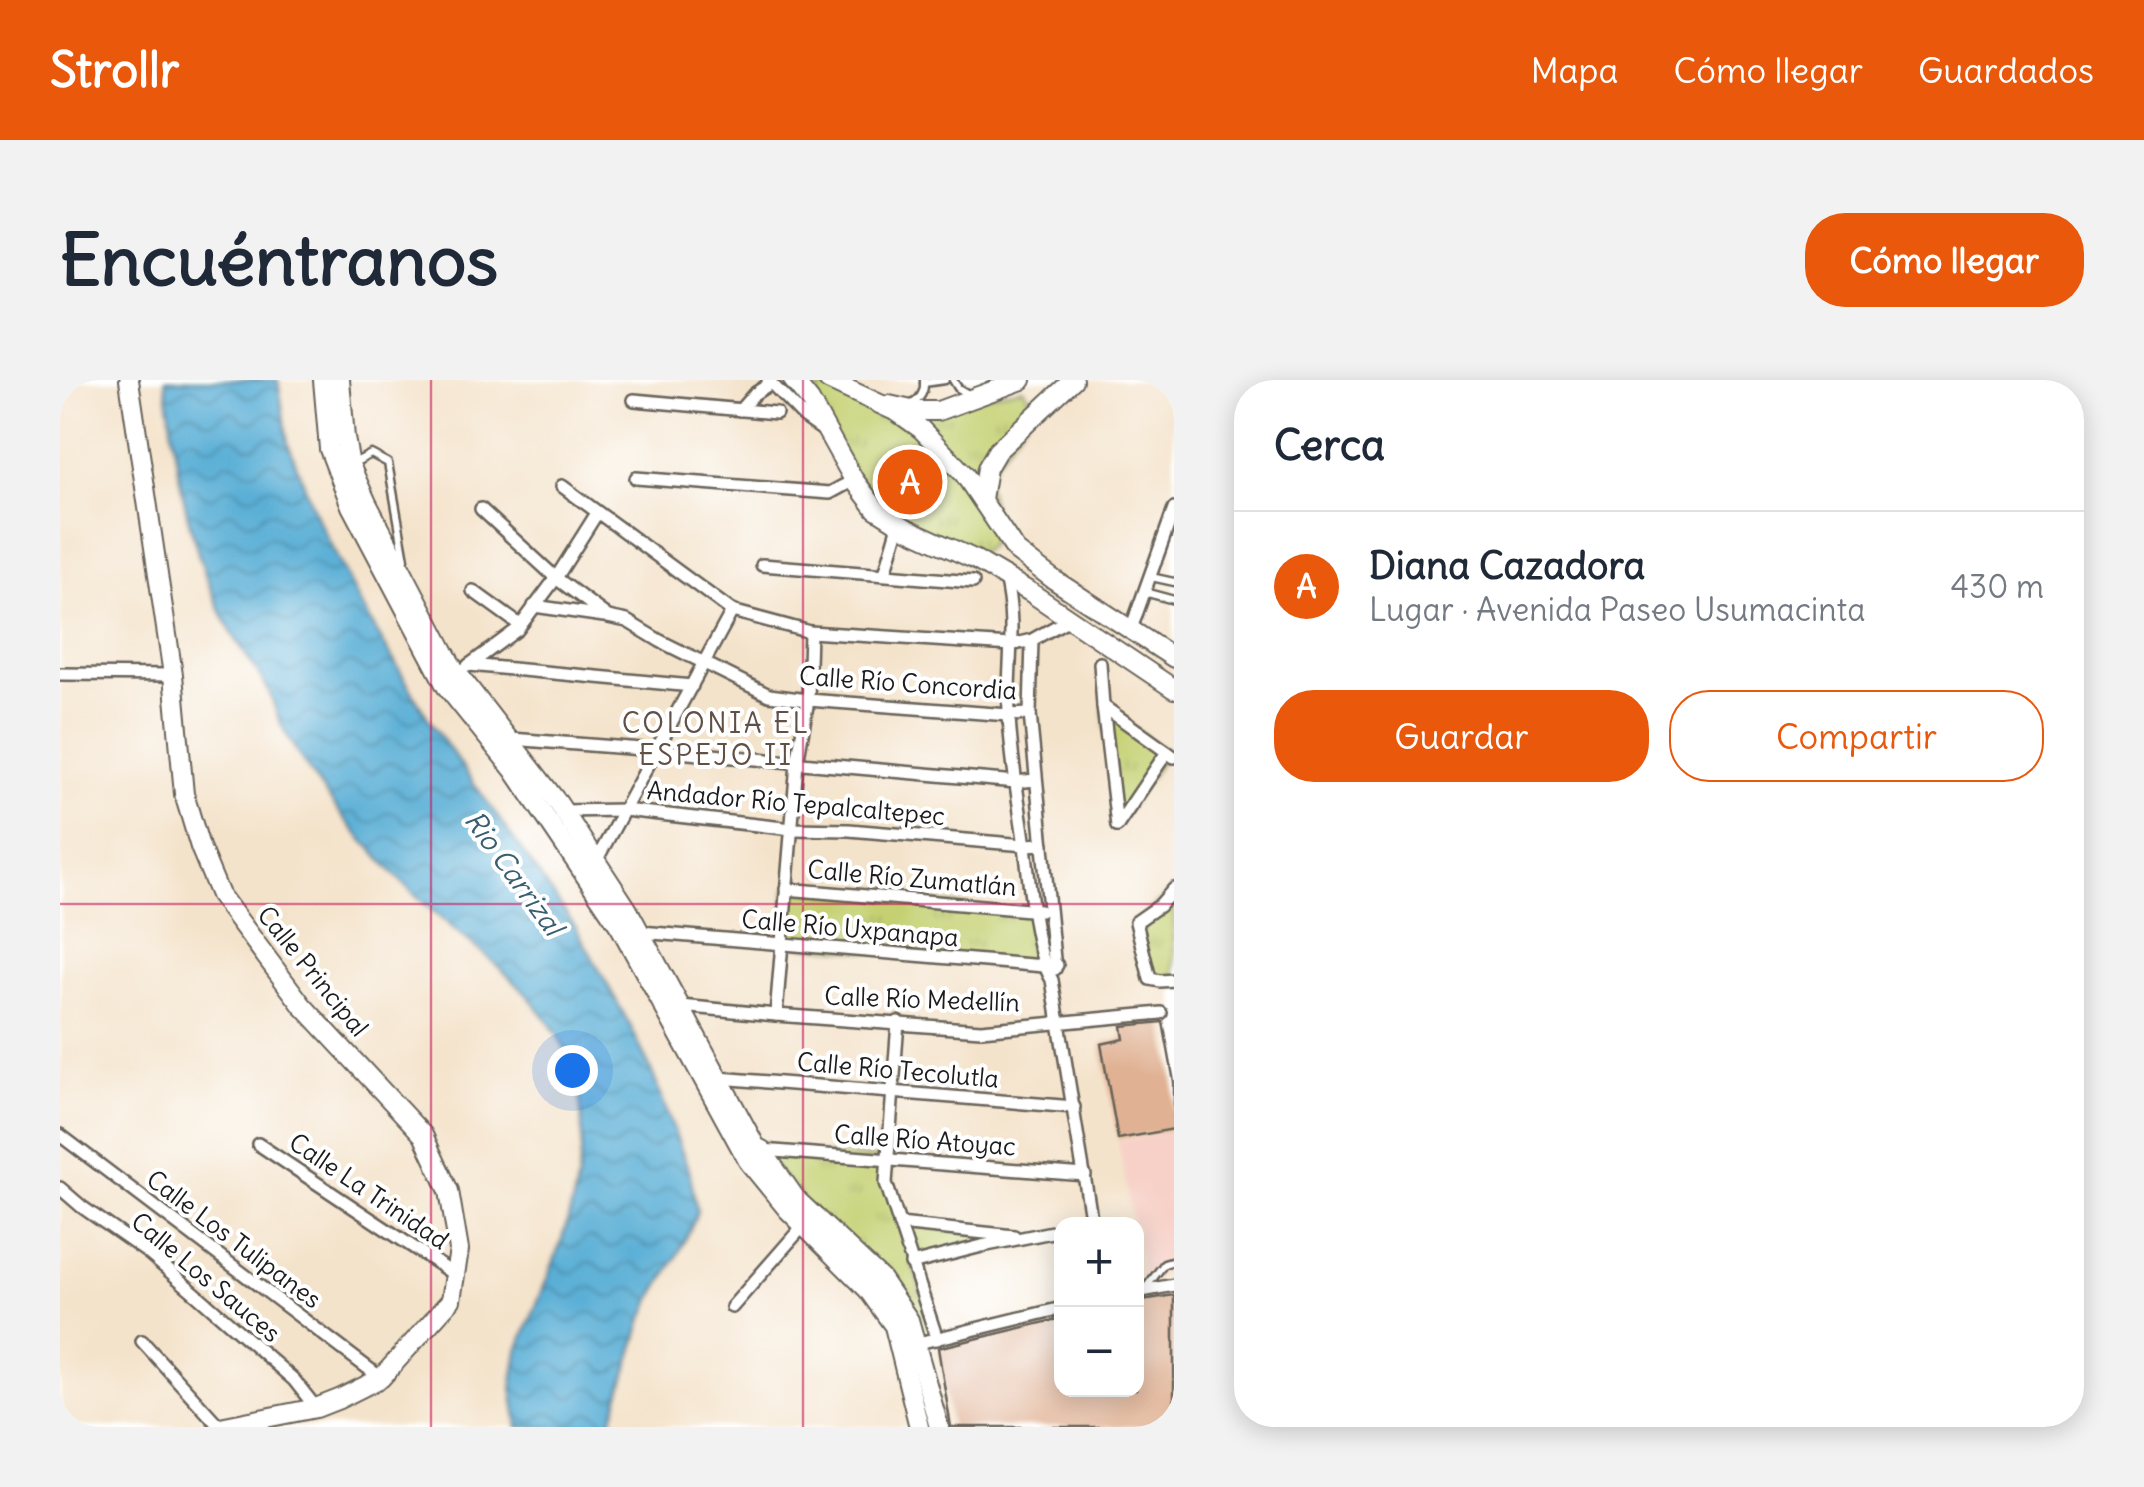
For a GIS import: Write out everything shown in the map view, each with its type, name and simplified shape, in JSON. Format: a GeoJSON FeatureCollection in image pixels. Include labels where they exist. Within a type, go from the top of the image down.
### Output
{"type":"FeatureCollection","features":[{"type":"Feature","properties":{"kind":"main road","name":"Calle Principal"},"geometry":{"type":"LineString","coordinates":[[129,380],[173,675],[184,794],[200,848],[220,896],[302,1005],[423,1136],[449,1190],[458,1250],[452,1300],[381,1378],[316,1408],[220,1427]]}},
{"type":"Feature","properties":{"kind":"main road"},"geometry":{"type":"LineString","coordinates":[[323,380],[330,449],[463,670],[596,861],[640,932],[756,1147],[796,1199],[881,1279],[908,1320],[920,1427]]}},
{"type":"Feature","properties":{"kind":"main road"},"geometry":{"type":"LineString","coordinates":[[340,380],[344,467],[351,506],[446,686],[513,769],[620,928],[748,1161],[788,1210],[868,1290],[908,1345],[939,1427]]}},
{"type":"Feature","properties":{"kind":"main road"},"geometry":{"type":"LineString","coordinates":[[793,380],[812,404],[871,505],[899,524],[964,554],[1071,618],[1174,689]]}},
{"type":"Feature","properties":{"kind":"main road"},"geometry":{"type":"LineString","coordinates":[[980,496],[994,456],[1073,380]]}},
{"type":"Feature","properties":{"kind":"main road"},"geometry":{"type":"LineString","coordinates":[[875,401],[920,412],[938,412],[1015,382],[1030,396],[1030,418]]}},
{"type":"Feature","properties":{"kind":"main road"},"geometry":{"type":"LineString","coordinates":[[812,404],[823,386],[837,383],[897,412],[950,458],[980,496],[1010,545],[1023,557],[1174,658]]}},
{"type":"Feature","properties":{"kind":"main road"},"geometry":{"type":"LineString","coordinates":[[964,554],[978,553],[990,546],[995,536],[994,519]]}},
{"type":"Feature","properties":{"kind":"street"},"geometry":{"type":"LineString","coordinates":[[740,410],[769,382],[804,417],[829,434]]}},
{"type":"Feature","properties":{"kind":"street"},"geometry":{"type":"LineString","coordinates":[[634,400],[776,413]]}},
{"type":"Feature","properties":{"kind":"street"},"geometry":{"type":"LineString","coordinates":[[636,478],[830,492],[854,480]]}},
{"type":"Feature","properties":{"kind":"street"},"geometry":{"type":"LineString","coordinates":[[562,486],[732,610],[810,632],[1011,645],[1032,640],[1071,618]]}},
{"type":"Feature","properties":{"kind":"street","name":"Calle Río Concordia"},"geometry":{"type":"LineString","coordinates":[[481,509],[556,578],[608,617],[627,621],[769,695],[1030,714]]}},
{"type":"Feature","properties":{"kind":"street"},"geometry":{"type":"LineString","coordinates":[[463,670],[520,625],[556,578],[597,512]]}},
{"type":"Feature","properties":{"kind":"street"},"geometry":{"type":"LineString","coordinates":[[1131,629],[1172,515]]}},
{"type":"Feature","properties":{"kind":"street"},"geometry":{"type":"LineString","coordinates":[[885,573],[899,524]]}},
{"type":"Feature","properties":{"kind":"street"},"geometry":{"type":"LineString","coordinates":[[762,565],[973,582]]}},
{"type":"Feature","properties":{"kind":"street"},"geometry":{"type":"LineString","coordinates":[[1005,578],[1012,620],[1009,715],[1016,782],[1034,912],[1050,966],[1089,1217]]}},
{"type":"Feature","properties":{"kind":"street"},"geometry":{"type":"LineString","coordinates":[[473,591],[520,625]]}},
{"type":"Feature","properties":{"kind":"street"},"geometry":{"type":"LineString","coordinates":[[534,606],[608,617]]}},
{"type":"Feature","properties":{"kind":"street"},"geometry":{"type":"LineString","coordinates":[[596,861],[732,610]]}},
{"type":"Feature","properties":{"kind":"street"},"geometry":{"type":"LineString","coordinates":[[776,1016],[796,763],[808,700],[810,632]]}},
{"type":"Feature","properties":{"kind":"street"},"geometry":{"type":"LineString","coordinates":[[1032,640],[1030,714],[1051,911],[1050,966]]}},
{"type":"Feature","properties":{"kind":"street"},"geometry":{"type":"LineString","coordinates":[[1100,663],[1103,706],[1117,826],[1170,754],[1103,706]]}},
{"type":"Feature","properties":{"kind":"street"},"geometry":{"type":"LineString","coordinates":[[463,670],[692,686]]}},
{"type":"Feature","properties":{"kind":"street"},"geometry":{"type":"LineString","coordinates":[[60,674],[173,675]]}},
{"type":"Feature","properties":{"kind":"street"},"geometry":{"type":"LineString","coordinates":[[510,739],[1016,782],[1036,780]]}},
{"type":"Feature","properties":{"kind":"street","name":"Andador Río Tepalcaltepec"},"geometry":{"type":"LineString","coordinates":[[562,811],[624,810],[792,829],[849,830],[1025,846],[1042,844]]}},
{"type":"Feature","properties":{"kind":"street","name":"Calle Río Zumatlán"},"geometry":{"type":"LineString","coordinates":[[786,888],[1051,911]]}},
{"type":"Feature","properties":{"kind":"street"},"geometry":{"type":"LineString","coordinates":[[1174,889],[1159,906],[1136,922],[1150,979],[1174,980]]}},
{"type":"Feature","properties":{"kind":"street","name":"Calle Río Uxpanapa"},"geometry":{"type":"LineString","coordinates":[[640,932],[1050,966]]}},
{"type":"Feature","properties":{"kind":"street","name":"Calle Río Medellín"},"geometry":{"type":"LineString","coordinates":[[681,1006],[981,1030],[1161,1013]]}},
{"type":"Feature","properties":{"kind":"street"},"geometry":{"type":"LineString","coordinates":[[898,1022],[886,1184],[937,1339]]}},
{"type":"Feature","properties":{"kind":"street","name":"Calle Río Tecolutla"},"geometry":{"type":"LineString","coordinates":[[719,1078],[1074,1107]]}},
{"type":"Feature","properties":{"kind":"street","name":"Calle Los Tulipanes"},"geometry":{"type":"LineString","coordinates":[[60,1135],[381,1378]]}},
{"type":"Feature","properties":{"kind":"street","name":"Calle La Trinidad"},"geometry":{"type":"LineString","coordinates":[[258,1144],[455,1276]]}},
{"type":"Feature","properties":{"kind":"street","name":"Calle Río Atoyac"},"geometry":{"type":"LineString","coordinates":[[762,1150],[1085,1175]]}},
{"type":"Feature","properties":{"kind":"street","name":"Calle Los Sauces"},"geometry":{"type":"LineString","coordinates":[[60,1188],[196,1294],[294,1380],[316,1408]]}},
{"type":"Feature","properties":{"kind":"street"},"geometry":{"type":"LineString","coordinates":[[898,1224],[1028,1237]]}},
{"type":"Feature","properties":{"kind":"street"},"geometry":{"type":"LineString","coordinates":[[732,1307],[803,1226]]}},
{"type":"Feature","properties":{"kind":"street"},"geometry":{"type":"LineString","coordinates":[[911,1264],[1054,1232]]}},
{"type":"Feature","properties":{"kind":"street"},"geometry":{"type":"LineString","coordinates":[[1144,1290],[1174,1284]]}},
{"type":"Feature","properties":{"kind":"street"},"geometry":{"type":"LineString","coordinates":[[908,1345],[1054,1310]]}},
{"type":"Feature","properties":{"kind":"street"},"geometry":{"type":"LineString","coordinates":[[142,1341],[220,1427]]}},
{"type":"Feature","properties":{"kind":"lane"},"geometry":{"type":"LineString","coordinates":[[906,409],[920,399],[924,381],[945,380]]}},
{"type":"Feature","properties":{"kind":"lane"},"geometry":{"type":"LineString","coordinates":[[952,380],[974,397]]}},
{"type":"Feature","properties":{"kind":"lane"},"geometry":{"type":"LineString","coordinates":[[344,467],[371,454],[388,464],[409,584]]}},
{"type":"Feature","properties":{"kind":"lane"},"geometry":{"type":"LineString","coordinates":[[1172,515],[1172,541]]}},
{"type":"Feature","properties":{"kind":"lane"},"geometry":{"type":"LineString","coordinates":[[1150,576],[1174,582]]}},
{"type":"Feature","properties":{"kind":"lane"},"geometry":{"type":"LineString","coordinates":[[1144,592],[1174,600]]}},
{"type":"Feature","properties":{"kind":"lane"},"geometry":{"type":"LineString","coordinates":[[1144,1286],[1164,1264],[1174,1260]]}},
{"type":"Feature","properties":{"kind":"shaded area"},"geometry":{"type":"Polygon","coordinates":[[[1174,1131],[1174,1273],[1144,1278],[1144,1217],[1132,1217],[1118,1141],[1174,1131]]]}},
{"type":"Feature","properties":{"kind":"green space"},"geometry":{"type":"Polygon","coordinates":[[[826,384],[897,412],[1023,388],[1031,398],[1032,412],[985,476],[994,532],[985,549],[974,554],[876,509],[812,404],[826,384]]]}},
{"type":"Feature","properties":{"kind":"green space"},"geometry":{"type":"Polygon","coordinates":[[[1103,706],[1167,752],[1117,826],[1103,706]]]}},
{"type":"Feature","properties":{"kind":"green space"},"geometry":{"type":"Polygon","coordinates":[[[786,889],[1034,912],[1044,966],[780,944],[786,889]]]}},
{"type":"Feature","properties":{"kind":"green space"},"geometry":{"type":"Polygon","coordinates":[[[1174,889],[1174,980],[1150,979],[1136,922],[1174,889]]]}},
{"type":"Feature","properties":{"kind":"green space"},"geometry":{"type":"Polygon","coordinates":[[[762,1150],[888,1159],[899,1224],[1028,1237],[912,1264],[937,1339],[917,1344],[762,1150]]]}},
{"type":"Feature","properties":{"kind":"water","name":"Rio Carrizal"},"geometry":{"type":"Polygon","coordinates":[[[165,380],[278,380],[288,443],[316,515],[361,605],[429,720],[575,926],[654,1077],[690,1174],[697,1211],[642,1322],[610,1427],[518,1427],[512,1388],[518,1350],[557,1252],[577,1184],[582,1115],[566,1051],[550,1024],[509,977],[414,894],[362,839],[291,742],[266,686],[229,628],[203,569],[179,476],[165,380]]]}},
{"type":"Feature","properties":{"kind":"building"},"geometry":{"type":"Polygon","coordinates":[[[1163,1022],[1174,1082],[1174,1129],[1118,1139],[1101,1044],[1124,1039],[1122,1026],[1163,1022]]]}},
{"type":"Feature","properties":{"kind":"building"},"geometry":{"type":"Polygon","coordinates":[[[1174,1295],[1174,1427],[951,1427],[938,1348],[1054,1320],[1054,1397],[1144,1397],[1144,1300],[1174,1295]]]}},
{"type":"Feature","properties":{"kind":"place","name":"Diana Cazadora"},"geometry":{"type":"Point","coordinates":[910,482]}},
{"type":"Feature","properties":{"kind":"district","name":"COLONIA EL ESPEJO II"},"geometry":{"type":"Point","coordinates":[716,739]}}]}
